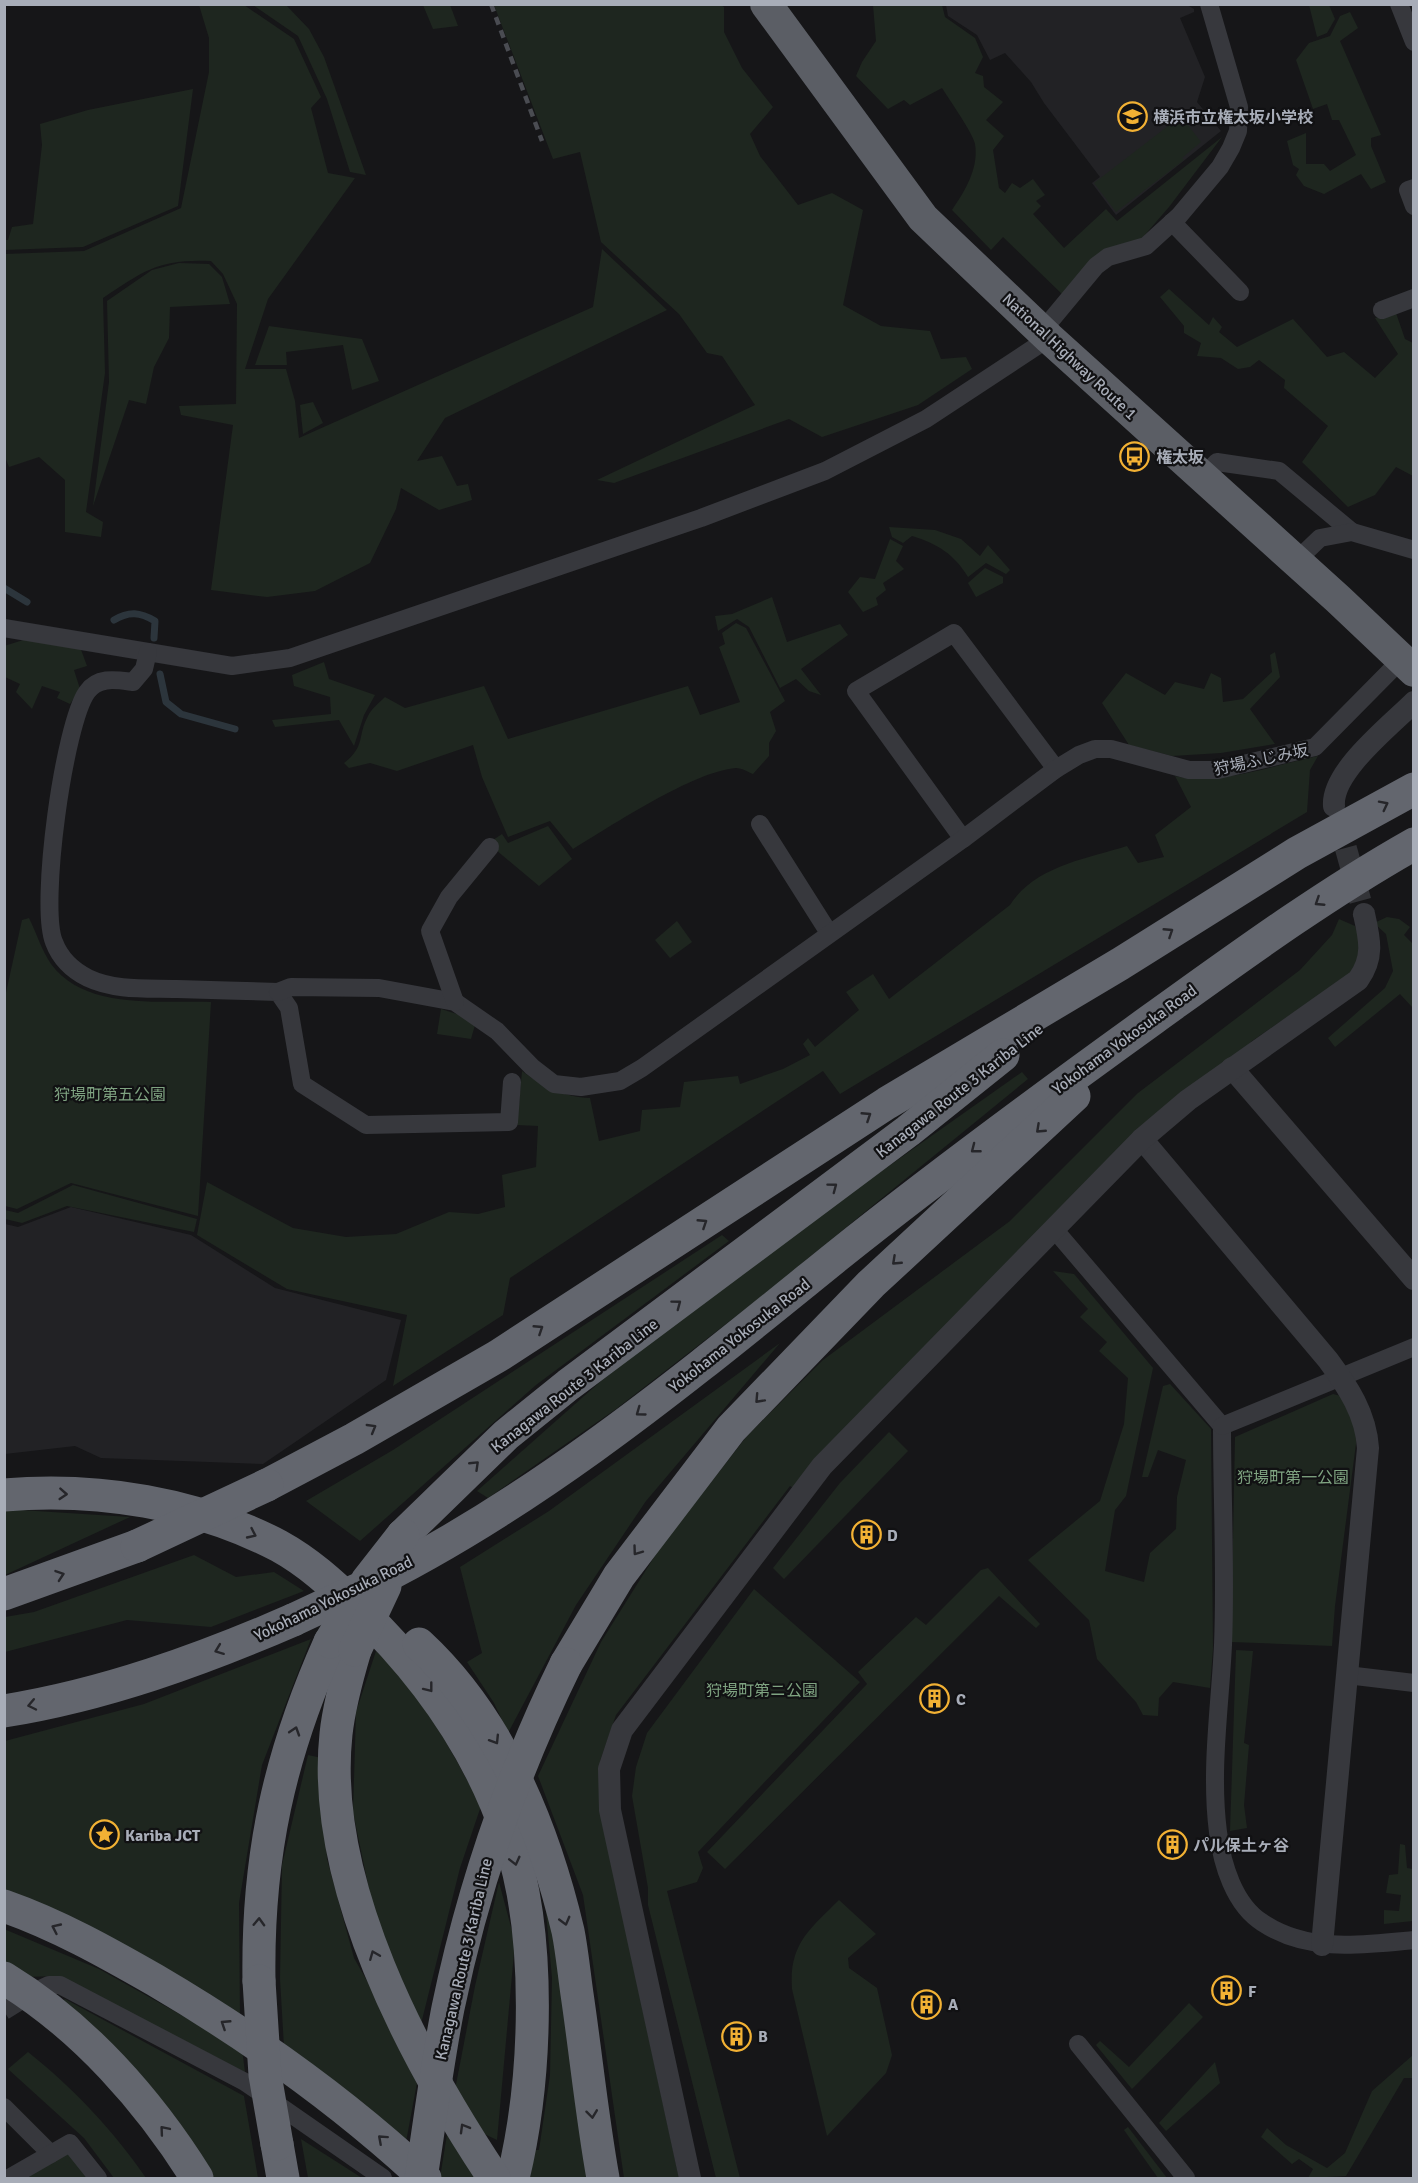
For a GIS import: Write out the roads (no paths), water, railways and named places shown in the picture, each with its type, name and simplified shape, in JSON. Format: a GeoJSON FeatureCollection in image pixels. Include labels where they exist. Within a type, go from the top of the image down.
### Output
{"type":"FeatureCollection","features":[{"type":"Feature","properties":{"kind":"highway","name":"National Highway Route 1"},"geometry":{"type":"LineString","coordinates":[[766,4],[923,218],[1202,478],[1296,561],[1399,671]]}},
{"type":"Feature","properties":{"kind":"highway"},"geometry":{"type":"LineString","coordinates":[[4,1594],[137,1546],[267,1485],[354,1439],[498,1356],[887,1103],[1120,964],[1249,882],[1344,813],[1413,789]]}},
{"type":"Feature","properties":{"kind":"highway","name":"Yokohama Yokosuka Road"},"geometry":{"type":"LineString","coordinates":[[4,1711],[132,1681],[193,1660],[293,1620],[379,1580],[462,1533],[553,1474],[658,1399],[1023,1112],[1239,955],[1368,870],[1413,844]]}},
{"type":"Feature","properties":{"kind":"highway","name":"Kanagawa Route 3 Kariba Line"},"geometry":{"type":"LineString","coordinates":[[343,1646],[375,1606],[408,1538],[447,1492],[506,1435],[568,1385],[908,1131],[1120,964]]}},
{"type":"Feature","properties":{"kind":"highway","name":"Kanagawa Route 3 Kariba Line"},"geometry":{"type":"LineString","coordinates":[[423,2178],[449,2006],[484,1864],[515,1776],[566,1664],[619,1576],[730,1429],[871,1284],[1158,1015]]}},
{"type":"Feature","properties":{"kind":"highway"},"geometry":{"type":"LineString","coordinates":[[4,1495],[52,1493],[154,1503],[185,1510],[246,1530],[280,1547],[398,1624],[427,1651],[478,1716],[519,1784],[549,1862],[568,1933],[603,2178]]}},
{"type":"Feature","properties":{"kind":"highway"},"geometry":{"type":"LineString","coordinates":[[318,1571],[384,1634],[439,1701],[485,1779],[510,1840],[528,1932],[532,2002],[527,2089],[507,2175]]}},
{"type":"Feature","properties":{"kind":"highway"},"geometry":{"type":"LineString","coordinates":[[343,1646],[344,1688],[336,1734],[334,1784],[339,1833],[353,1893],[373,1954],[428,2066],[507,2175]]}},
{"type":"Feature","properties":{"kind":"highway"},"geometry":{"type":"LineString","coordinates":[[283,2178],[265,2075],[259,1980],[260,1902],[271,1815],[298,1722],[343,1646]]}},
{"type":"Feature","properties":{"kind":"highway"},"geometry":{"type":"LineString","coordinates":[[4,1906],[97,1947],[194,2003],[295,2070],[379,2135],[423,2178]]}},
{"type":"Feature","properties":{"kind":"highway"},"geometry":{"type":"LineString","coordinates":[[4,1978],[41,2000],[110,2065],[174,2142],[197,2178]]}},
{"type":"Feature","properties":{"kind":"street"},"geometry":{"type":"LineString","coordinates":[[4,628],[232,666],[290,658],[701,518],[825,471],[926,419],[1046,334],[1096,266],[1108,257],[1146,246],[1172,222],[1220,167],[1238,131],[1239,107],[1209,4]]}},
{"type":"Feature","properties":{"kind":"street"},"geometry":{"type":"LineString","coordinates":[[1399,4],[1413,42]]}},
{"type":"Feature","properties":{"kind":"street"},"geometry":{"type":"LineString","coordinates":[[1413,188],[1408,190],[1413,206]]}},
{"type":"Feature","properties":{"kind":"street"},"geometry":{"type":"LineString","coordinates":[[1172,222],[1240,292]]}},
{"type":"Feature","properties":{"kind":"street"},"geometry":{"type":"LineString","coordinates":[[1382,310],[1413,298]]}},
{"type":"Feature","properties":{"kind":"street"},"geometry":{"type":"LineString","coordinates":[[1202,478],[1217,462],[1279,471],[1352,532],[1413,550]]}},
{"type":"Feature","properties":{"kind":"street"},"geometry":{"type":"LineString","coordinates":[[1296,561],[1320,538],[1352,532]]}},
{"type":"Feature","properties":{"kind":"street"},"geometry":{"type":"LineString","coordinates":[[963,838],[856,691],[954,633],[1056,769]]}},
{"type":"Feature","properties":{"kind":"street"},"geometry":{"type":"LineString","coordinates":[[148,652],[144,669],[133,682],[99,681],[87,691],[77,715],[61,788],[48,904],[54,941],[69,966],[88,978],[115,986],[278,992],[291,987],[379,988],[454,1002],[430,931],[449,897],[490,848]]}},
{"type":"Feature","properties":{"kind":"street","name":"狩場ふじみ坂"},"geometry":{"type":"LineString","coordinates":[[454,1002],[497,1030],[532,1067],[554,1084],[581,1087],[620,1081],[642,1068],[1056,769],[1079,755],[1095,749],[1111,749],[1189,770],[1218,770],[1304,750],[1315,747],[1399,671]]}},
{"type":"Feature","properties":{"kind":"street"},"geometry":{"type":"LineString","coordinates":[[1344,813],[1334,798],[1340,780],[1413,702]]}},
{"type":"Feature","properties":{"kind":"street"},"geometry":{"type":"LineString","coordinates":[[760,824],[829,933]]}},
{"type":"Feature","properties":{"kind":"street"},"geometry":{"type":"LineString","coordinates":[[690,2178],[610,1810],[609,1769],[622,1730],[822,1466],[1142,1139],[1188,1100],[1358,980],[1368,967],[1371,954],[1364,914]]}},
{"type":"Feature","properties":{"kind":"street"},"geometry":{"type":"LineString","coordinates":[[278,992],[289,1008],[302,1084],[366,1125],[509,1122],[512,1082]]}},
{"type":"Feature","properties":{"kind":"street"},"geometry":{"type":"LineString","coordinates":[[1232,1068],[1413,1279]]}},
{"type":"Feature","properties":{"kind":"street"},"geometry":{"type":"LineString","coordinates":[[1142,1139],[1342,1378],[1367,1428],[1368,1448],[1322,1945]]}},
{"type":"Feature","properties":{"kind":"street"},"geometry":{"type":"LineString","coordinates":[[1054,1229],[1222,1426],[1223,1642],[1214,1796],[1224,1865],[1241,1902],[1262,1923],[1288,1935],[1322,1945],[1352,1946],[1413,1940]]}},
{"type":"Feature","properties":{"kind":"street"},"geometry":{"type":"LineString","coordinates":[[1222,1426],[1413,1347]]}},
{"type":"Feature","properties":{"kind":"street"},"geometry":{"type":"LineString","coordinates":[[1347,1675],[1413,1683]]}},
{"type":"Feature","properties":{"kind":"street"},"geometry":{"type":"LineString","coordinates":[[36,1991],[50,1985],[60,1985],[245,2082],[383,2178]]}},
{"type":"Feature","properties":{"kind":"street"},"geometry":{"type":"LineString","coordinates":[[1078,2044],[1186,2178]]}},
{"type":"Feature","properties":{"kind":"street"},"geometry":{"type":"LineString","coordinates":[[4,2108],[51,2154]]}},
{"type":"Feature","properties":{"kind":"street"},"geometry":{"type":"LineString","coordinates":[[9,2178],[70,2143],[98,2178]]}},
{"type":"Feature","properties":{"kind":"waterway"},"geometry":{"type":"LineString","coordinates":[[4,588],[27,602]]}},
{"type":"Feature","properties":{"kind":"waterway"},"geometry":{"type":"LineString","coordinates":[[114,620],[130,614],[150,618],[155,621],[154,638]]}},
{"type":"Feature","properties":{"kind":"waterway"},"geometry":{"type":"LineString","coordinates":[[160,674],[166,702],[181,714],[235,729]]}},
{"type":"Feature","properties":{"kind":"tunnel"},"geometry":{"type":"LineString","coordinates":[[1337,816],[1364,914]]}},
{"type":"Feature","properties":{"kind":"tunnel"},"geometry":{"type":"LineString","coordinates":[[4,2011],[35,1992]]}},
{"type":"Feature","properties":{"kind":"railway"},"geometry":{"type":"LineString","coordinates":[[491,4],[542,141]]}},
{"type":"Feature","properties":{"kind":"place","name":"横浜市立権太坂小学校"},"geometry":{"type":"Point","coordinates":[1132,117]}},
{"type":"Feature","properties":{"kind":"place","name":"権太坂"},"geometry":{"type":"Point","coordinates":[1135,457]}},
{"type":"Feature","properties":{"kind":"place","name":"D"},"geometry":{"type":"Point","coordinates":[866,1535]}},
{"type":"Feature","properties":{"kind":"place","name":"C"},"geometry":{"type":"Point","coordinates":[935,1699]}},
{"type":"Feature","properties":{"kind":"place","name":"Kariba JCT"},"geometry":{"type":"Point","coordinates":[104,1835]}},
{"type":"Feature","properties":{"kind":"place","name":"パル保土ヶ谷"},"geometry":{"type":"Point","coordinates":[1172,1845]}},
{"type":"Feature","properties":{"kind":"place","name":"F"},"geometry":{"type":"Point","coordinates":[1227,1991]}},
{"type":"Feature","properties":{"kind":"place","name":"A"},"geometry":{"type":"Point","coordinates":[927,2004]}},
{"type":"Feature","properties":{"kind":"place","name":"B"},"geometry":{"type":"Point","coordinates":[737,2036]}},
{"type":"Feature","properties":{"kind":"park label","name":"狩場町第五公園"},"geometry":{"type":"Point","coordinates":[110,1094]}},
{"type":"Feature","properties":{"kind":"park label","name":"狩場町第一公園"},"geometry":{"type":"Point","coordinates":[1293,1477]}},
{"type":"Feature","properties":{"kind":"park label","name":"狩場町第ニ公園"},"geometry":{"type":"Point","coordinates":[762,1690]}}]}
